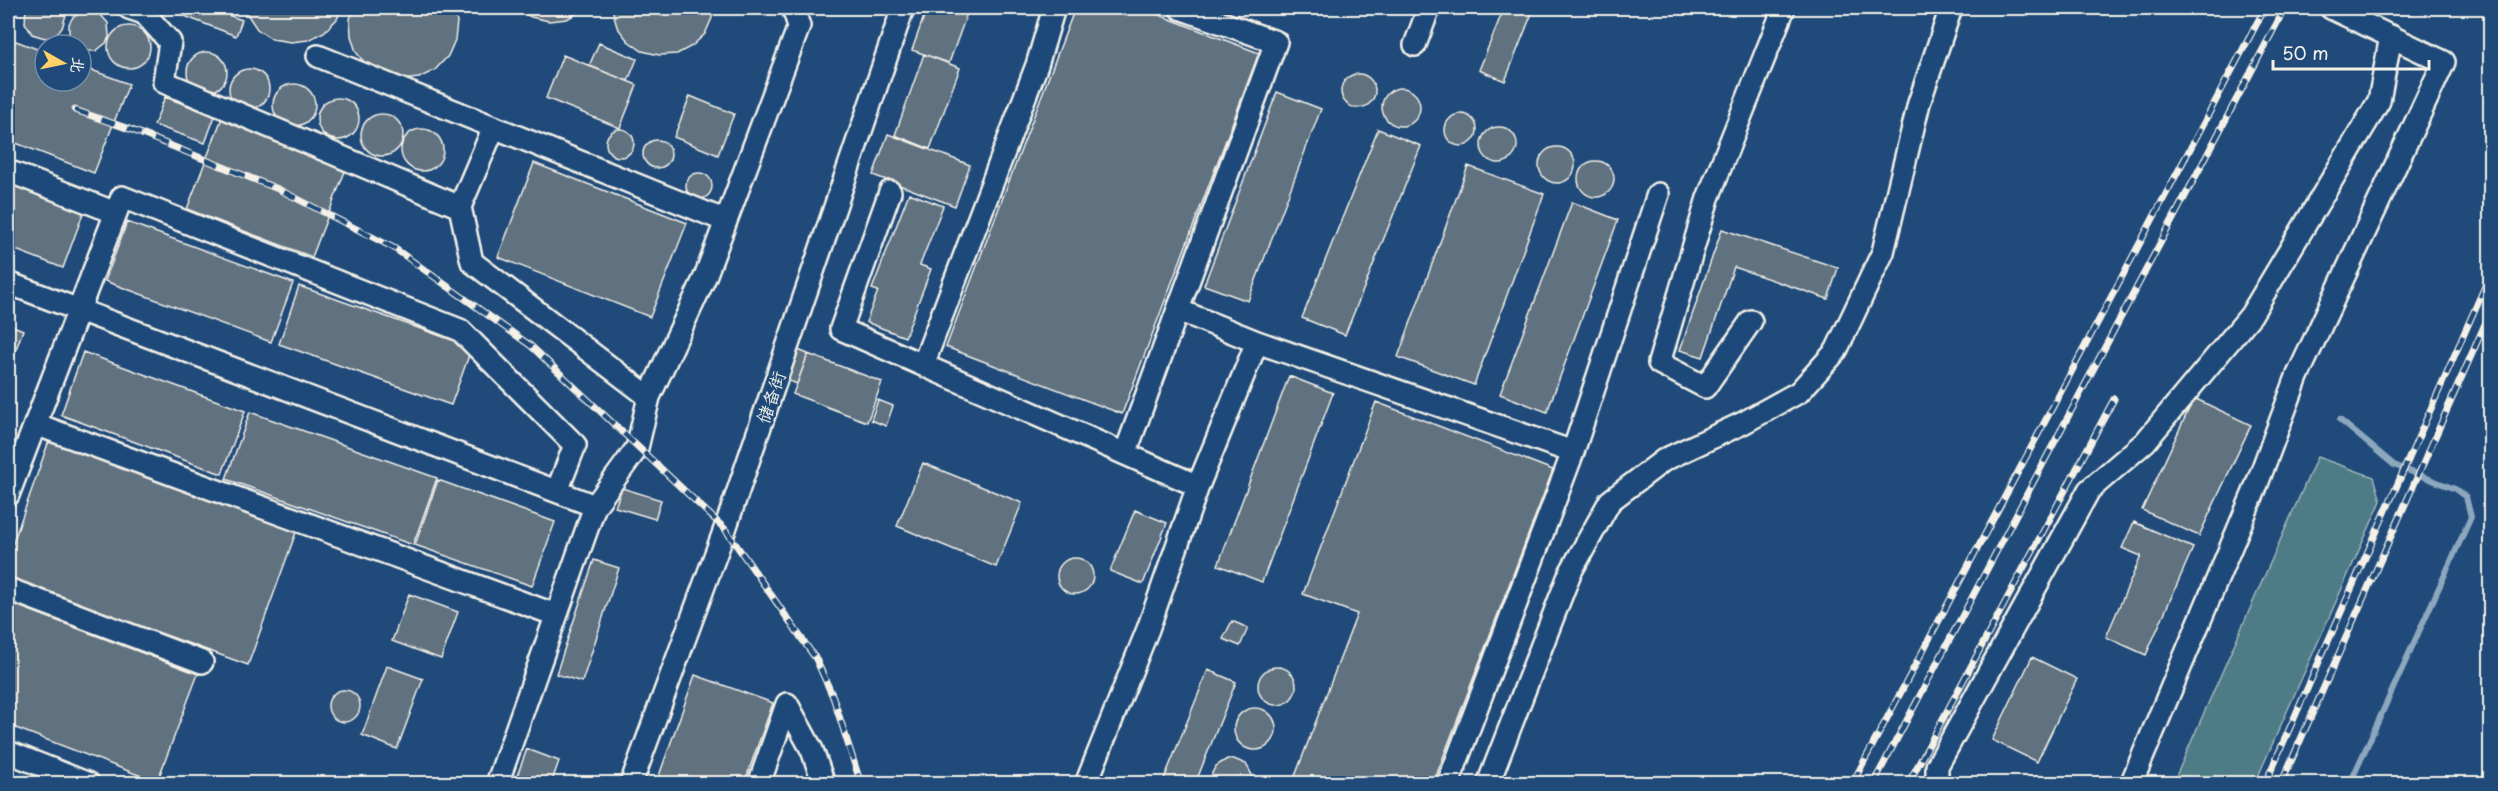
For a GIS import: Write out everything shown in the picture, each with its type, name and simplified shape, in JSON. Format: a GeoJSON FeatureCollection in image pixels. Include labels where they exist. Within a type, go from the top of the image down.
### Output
{"type":"FeatureCollection","features":[{"type":"Feature","properties":{"kind":"street"},"geometry":{"type":"LineString","coordinates":[[129,8],[144,13],[170,42],[164,82],[460,207]]}},
{"type":"Feature","properties":{"kind":"street"},"geometry":{"type":"LineString","coordinates":[[497,783],[595,506],[637,448],[649,397],[705,277],[799,26],[793,8]]}},
{"type":"Feature","properties":{"kind":"street","name":"储备街"},"geometry":{"type":"LineString","coordinates":[[631,783],[725,530],[903,8]]}},
{"type":"Feature","properties":{"kind":"street"},"geometry":{"type":"LineString","coordinates":[[923,365],[1037,65],[1054,8]]}},
{"type":"Feature","properties":{"kind":"street"},"geometry":{"type":"LineString","coordinates":[[1125,454],[1276,42],[1180,8]]}},
{"type":"Feature","properties":{"kind":"street"},"geometry":{"type":"LineString","coordinates":[[1415,45],[1429,8]]}},
{"type":"Feature","properties":{"kind":"street"},"geometry":{"type":"LineString","coordinates":[[1751,321],[1705,387],[1659,363],[1708,198],[1784,8]]}},
{"type":"Feature","properties":{"kind":"street"},"geometry":{"type":"LineString","coordinates":[[1488,783],[1570,573],[1610,501],[1664,460],[1743,423],[1799,392],[1836,351],[1884,252],[1919,103],[1951,8]]}},
{"type":"Feature","properties":{"kind":"street"},"geometry":{"type":"LineString","coordinates":[[2131,783],[2254,492],[2297,377],[2444,62],[2331,8]]}},
{"type":"Feature","properties":{"kind":"street"},"geometry":{"type":"LineString","coordinates":[[1937,783],[1937,766],[2089,489],[2145,442],[2251,315],[2379,101],[2391,36]]}},
{"type":"Feature","properties":{"kind":"street"},"geometry":{"type":"LineString","coordinates":[[318,56],[726,221]]}},
{"type":"Feature","properties":{"kind":"street"},"geometry":{"type":"LineString","coordinates":[[494,127],[460,207],[472,262],[649,397]]}},
{"type":"Feature","properties":{"kind":"street"},"geometry":{"type":"LineString","coordinates":[[8,171],[116,213]]}},
{"type":"Feature","properties":{"kind":"street"},"geometry":{"type":"LineString","coordinates":[[890,192],[841,329],[1198,486]]}},
{"type":"Feature","properties":{"kind":"street"},"geometry":{"type":"LineString","coordinates":[[1448,783],[1573,452],[1658,194]]}},
{"type":"Feature","properties":{"kind":"street"},"geometry":{"type":"LineString","coordinates":[[9,486],[122,197],[460,330],[575,445],[557,491]]}},
{"type":"Feature","properties":{"kind":"street"},"geometry":{"type":"LineString","coordinates":[[8,283],[595,506]]}},
{"type":"Feature","properties":{"kind":"street"},"geometry":{"type":"LineString","coordinates":[[1178,310],[1257,342],[1573,452]]}},
{"type":"Feature","properties":{"kind":"street"},"geometry":{"type":"LineString","coordinates":[[1086,783],[1148,629],[1198,486],[1257,342]]}},
{"type":"Feature","properties":{"kind":"street"},"geometry":{"type":"LineString","coordinates":[[35,424],[556,615]]}},
{"type":"Feature","properties":{"kind":"street"},"geometry":{"type":"LineString","coordinates":[[8,589],[202,662]]}},
{"type":"Feature","properties":{"kind":"street"},"geometry":{"type":"LineString","coordinates":[[759,783],[787,704],[812,750],[824,783]]}},
{"type":"Feature","properties":{"kind":"street"},"geometry":{"type":"LineString","coordinates":[[8,752],[89,783]]}},
{"type":"Feature","properties":{"kind":"green space"},"geometry":{"type":"Polygon","coordinates":[[[2317,457],[2374,477],[2381,501],[2255,783],[2173,783],[2317,457]]]}},
{"type":"Feature","properties":{"kind":"building"},"geometry":{"type":"Polygon","coordinates":[[[8,8],[20,8],[8,19],[8,8]]]}},
{"type":"Feature","properties":{"kind":"building"},"geometry":{"type":"Polygon","coordinates":[[[26,8],[63,8],[66,15],[62,28],[56,33],[32,34],[25,23],[26,8]]]}},
{"type":"Feature","properties":{"kind":"building"},"geometry":{"type":"Polygon","coordinates":[[[185,8],[208,8],[242,20],[236,36],[182,15],[185,8]]]}},
{"type":"Feature","properties":{"kind":"building"},"geometry":{"type":"Polygon","coordinates":[[[243,8],[342,8],[337,19],[324,32],[308,40],[291,42],[272,39],[257,29],[243,8]]]}},
{"type":"Feature","properties":{"kind":"building"},"geometry":{"type":"Polygon","coordinates":[[[354,8],[453,8],[457,22],[455,40],[448,56],[435,70],[419,78],[401,80],[368,67],[356,52],[351,36],[350,19],[354,8]]]}},
{"type":"Feature","properties":{"kind":"building"},"geometry":{"type":"Polygon","coordinates":[[[516,8],[586,8],[567,19],[549,21],[531,17],[516,8]]]}},
{"type":"Feature","properties":{"kind":"building"},"geometry":{"type":"Polygon","coordinates":[[[612,8],[713,8],[712,18],[705,34],[692,46],[677,54],[659,55],[642,51],[628,41],[617,27],[612,8]]]}},
{"type":"Feature","properties":{"kind":"building"},"geometry":{"type":"Polygon","coordinates":[[[927,8],[969,8],[949,63],[912,50],[927,8]]]}},
{"type":"Feature","properties":{"kind":"building"},"geometry":{"type":"Polygon","coordinates":[[[1075,8],[1141,8],[1259,53],[1122,414],[946,347],[1075,8]]]}},
{"type":"Feature","properties":{"kind":"building"},"geometry":{"type":"Polygon","coordinates":[[[1504,8],[1534,8],[1505,81],[1479,70],[1504,8]]]}},
{"type":"Feature","properties":{"kind":"building"},"geometry":{"type":"Polygon","coordinates":[[[85,11],[99,13],[108,23],[109,37],[106,43],[93,51],[93,33],[69,33],[69,24],[73,17],[85,11]]]}},
{"type":"Feature","properties":{"kind":"building"},"geometry":{"type":"Polygon","coordinates":[[[129,26],[144,32],[150,47],[144,62],[129,68],[114,62],[108,47],[114,32],[129,26]]]}},
{"type":"Feature","properties":{"kind":"building"},"geometry":{"type":"Polygon","coordinates":[[[8,38],[33,47],[33,93],[93,93],[93,70],[129,84],[94,173],[8,140],[8,38]]]}},
{"type":"Feature","properties":{"kind":"building"},"geometry":{"type":"Polygon","coordinates":[[[599,43],[637,59],[628,81],[589,66],[599,43]]]}},
{"type":"Feature","properties":{"kind":"building"},"geometry":{"type":"Polygon","coordinates":[[[207,52],[215,53],[221,58],[226,64],[226,80],[221,86],[215,91],[207,92],[199,91],[193,86],[188,80],[187,72],[188,64],[193,58],[199,53],[207,52]]]}},
{"type":"Feature","properties":{"kind":"building"},"geometry":{"type":"Polygon","coordinates":[[[924,54],[960,68],[930,149],[895,135],[924,54]]]}},
{"type":"Feature","properties":{"kind":"building"},"geometry":{"type":"Polygon","coordinates":[[[563,55],[637,85],[620,128],[546,98],[563,55]]]}},
{"type":"Feature","properties":{"kind":"building"},"geometry":{"type":"Polygon","coordinates":[[[249,69],[257,70],[263,75],[268,81],[268,97],[263,103],[257,108],[249,109],[241,108],[235,103],[230,97],[229,89],[230,81],[235,75],[241,70],[249,69]]]}},
{"type":"Feature","properties":{"kind":"building"},"geometry":{"type":"Polygon","coordinates":[[[1358,74],[1370,79],[1375,91],[1370,103],[1358,108],[1346,103],[1341,91],[1346,79],[1358,74]]]}},
{"type":"Feature","properties":{"kind":"building"},"geometry":{"type":"Polygon","coordinates":[[[294,84],[309,90],[315,105],[309,120],[294,126],[279,120],[273,105],[279,90],[294,84]]]}},
{"type":"Feature","properties":{"kind":"building"},"geometry":{"type":"Polygon","coordinates":[[[1401,88],[1415,93],[1420,107],[1415,121],[1401,126],[1387,121],[1382,107],[1387,93],[1401,88]]]}},
{"type":"Feature","properties":{"kind":"building"},"geometry":{"type":"Polygon","coordinates":[[[1277,92],[1321,109],[1248,301],[1204,285],[1277,92]]]}},
{"type":"Feature","properties":{"kind":"building"},"geometry":{"type":"Polygon","coordinates":[[[690,96],[734,114],[718,155],[674,137],[690,96]]]}},
{"type":"Feature","properties":{"kind":"building"},"geometry":{"type":"Polygon","coordinates":[[[165,97],[215,116],[205,143],[154,125],[165,97]]]}},
{"type":"Feature","properties":{"kind":"building"},"geometry":{"type":"Polygon","coordinates":[[[338,98],[353,104],[359,119],[353,134],[338,140],[323,134],[317,119],[323,104],[338,98]]]}},
{"type":"Feature","properties":{"kind":"building"},"geometry":{"type":"Polygon","coordinates":[[[382,114],[397,120],[403,135],[397,150],[382,156],[367,150],[361,135],[367,120],[382,114]]]}},
{"type":"Feature","properties":{"kind":"building"},"geometry":{"type":"Polygon","coordinates":[[[1461,114],[1473,118],[1477,130],[1473,142],[1461,146],[1449,142],[1445,130],[1449,118],[1461,114]]]}},
{"type":"Feature","properties":{"kind":"building"},"geometry":{"type":"Polygon","coordinates":[[[222,118],[347,166],[312,257],[187,209],[222,118]]]}},
{"type":"Feature","properties":{"kind":"building"},"geometry":{"type":"Polygon","coordinates":[[[1499,127],[1512,132],[1517,145],[1512,158],[1499,163],[1486,158],[1481,145],[1486,132],[1499,127]]]}},
{"type":"Feature","properties":{"kind":"building"},"geometry":{"type":"Polygon","coordinates":[[[422,129],[437,135],[443,150],[437,165],[422,171],[407,165],[401,150],[407,135],[422,129]]]}},
{"type":"Feature","properties":{"kind":"building"},"geometry":{"type":"Polygon","coordinates":[[[620,129],[630,133],[634,143],[630,153],[620,157],[610,153],[606,143],[610,133],[620,129]]]}},
{"type":"Feature","properties":{"kind":"building"},"geometry":{"type":"Polygon","coordinates":[[[1378,129],[1421,146],[1345,335],[1302,318],[1378,129]]]}},
{"type":"Feature","properties":{"kind":"building"},"geometry":{"type":"Polygon","coordinates":[[[888,134],[970,165],[955,206],[873,175],[888,134]]]}},
{"type":"Feature","properties":{"kind":"building"},"geometry":{"type":"Polygon","coordinates":[[[657,140],[667,144],[671,154],[667,164],[657,168],[647,164],[643,154],[647,144],[657,140]]]}},
{"type":"Feature","properties":{"kind":"building"},"geometry":{"type":"Polygon","coordinates":[[[1557,147],[1570,152],[1575,165],[1570,178],[1557,183],[1544,178],[1539,165],[1544,152],[1557,147]]]}},
{"type":"Feature","properties":{"kind":"building"},"geometry":{"type":"Polygon","coordinates":[[[1596,161],[1609,166],[1614,179],[1609,192],[1596,197],[1583,192],[1578,179],[1583,166],[1596,161]]]}},
{"type":"Feature","properties":{"kind":"building"},"geometry":{"type":"Polygon","coordinates":[[[534,163],[687,223],[650,317],[498,257],[534,163]]]}},
{"type":"Feature","properties":{"kind":"building"},"geometry":{"type":"Polygon","coordinates":[[[1468,166],[1544,194],[1474,385],[1398,357],[1468,166]]]}},
{"type":"Feature","properties":{"kind":"building"},"geometry":{"type":"Polygon","coordinates":[[[699,173],[708,177],[712,186],[708,195],[699,199],[690,195],[686,186],[690,177],[699,173]]]}},
{"type":"Feature","properties":{"kind":"building"},"geometry":{"type":"Polygon","coordinates":[[[8,182],[84,211],[63,268],[8,247],[8,182]]]}},
{"type":"Feature","properties":{"kind":"building"},"geometry":{"type":"Polygon","coordinates":[[[909,193],[943,206],[920,265],[931,269],[905,337],[866,322],[878,291],[872,289],[909,193]]]}},
{"type":"Feature","properties":{"kind":"building"},"geometry":{"type":"Polygon","coordinates":[[[1572,202],[1618,220],[1547,412],[1500,394],[1572,202]]]}},
{"type":"Feature","properties":{"kind":"building"},"geometry":{"type":"Polygon","coordinates":[[[127,222],[293,283],[271,342],[105,281],[127,222]]]}},
{"type":"Feature","properties":{"kind":"building"},"geometry":{"type":"Polygon","coordinates":[[[1722,229],[1838,268],[1828,299],[1734,267],[1703,357],[1680,350],[1722,229]]]}},
{"type":"Feature","properties":{"kind":"building"},"geometry":{"type":"Polygon","coordinates":[[[299,286],[472,347],[451,405],[279,344],[299,286]]]}},
{"type":"Feature","properties":{"kind":"building"},"geometry":{"type":"Polygon","coordinates":[[[8,324],[23,330],[8,371],[8,324]]]}},
{"type":"Feature","properties":{"kind":"building"},"geometry":{"type":"Polygon","coordinates":[[[788,346],[808,354],[797,384],[777,376],[788,346]]]}},
{"type":"Feature","properties":{"kind":"building"},"geometry":{"type":"Polygon","coordinates":[[[83,352],[245,411],[222,474],[61,415],[83,352]]]}},
{"type":"Feature","properties":{"kind":"building"},"geometry":{"type":"Polygon","coordinates":[[[808,354],[882,382],[867,422],[793,394],[808,354]]]}},
{"type":"Feature","properties":{"kind":"building"},"geometry":{"type":"Polygon","coordinates":[[[1289,376],[1333,393],[1262,582],[1218,565],[1289,376]]]}},
{"type":"Feature","properties":{"kind":"building"},"geometry":{"type":"Polygon","coordinates":[[[2194,398],[2251,425],[2199,536],[2142,510],[2194,398]]]}},
{"type":"Feature","properties":{"kind":"building"},"geometry":{"type":"Polygon","coordinates":[[[878,400],[893,406],[886,426],[871,420],[878,400]]]}},
{"type":"Feature","properties":{"kind":"building"},"geometry":{"type":"Polygon","coordinates":[[[1376,402],[1553,470],[1433,784],[1292,784],[1357,614],[1303,594],[1376,402]]]}},
{"type":"Feature","properties":{"kind":"building"},"geometry":{"type":"Polygon","coordinates":[[[250,412],[437,478],[413,545],[226,479],[250,412]]]}},
{"type":"Feature","properties":{"kind":"building"},"geometry":{"type":"Polygon","coordinates":[[[51,435],[299,524],[248,665],[8,578],[8,557],[51,435]]]}},
{"type":"Feature","properties":{"kind":"building"},"geometry":{"type":"Polygon","coordinates":[[[923,463],[1022,503],[996,567],[897,526],[923,463]]]}},
{"type":"Feature","properties":{"kind":"building"},"geometry":{"type":"Polygon","coordinates":[[[438,480],[555,522],[532,586],[415,545],[438,480]]]}},
{"type":"Feature","properties":{"kind":"building"},"geometry":{"type":"Polygon","coordinates":[[[622,488],[661,500],[655,519],[615,507],[622,488]]]}},
{"type":"Feature","properties":{"kind":"building"},"geometry":{"type":"Polygon","coordinates":[[[1135,510],[1167,523],[1143,584],[1110,571],[1135,510]]]}},
{"type":"Feature","properties":{"kind":"building"},"geometry":{"type":"Polygon","coordinates":[[[2134,522],[2193,548],[2146,655],[2106,637],[2141,556],[2122,548],[2134,522]]]}},
{"type":"Feature","properties":{"kind":"building"},"geometry":{"type":"Polygon","coordinates":[[[1075,558],[1088,563],[1093,576],[1088,589],[1075,594],[1062,589],[1057,576],[1062,563],[1075,558]]]}},
{"type":"Feature","properties":{"kind":"building"},"geometry":{"type":"Polygon","coordinates":[[[594,560],[619,568],[582,682],[556,674],[594,560]]]}},
{"type":"Feature","properties":{"kind":"building"},"geometry":{"type":"Polygon","coordinates":[[[409,594],[458,612],[441,659],[392,641],[409,594]]]}},
{"type":"Feature","properties":{"kind":"building"},"geometry":{"type":"Polygon","coordinates":[[[8,602],[198,674],[157,782],[8,725],[8,602]]]}},
{"type":"Feature","properties":{"kind":"building"},"geometry":{"type":"Polygon","coordinates":[[[1232,621],[1248,628],[1240,646],[1223,639],[1232,621]]]}},
{"type":"Feature","properties":{"kind":"building"},"geometry":{"type":"Polygon","coordinates":[[[2032,657],[2077,679],[2037,762],[1992,740],[2032,657]]]}},
{"type":"Feature","properties":{"kind":"building"},"geometry":{"type":"Polygon","coordinates":[[[387,666],[423,679],[397,749],[362,735],[387,666]]]}},
{"type":"Feature","properties":{"kind":"building"},"geometry":{"type":"Polygon","coordinates":[[[1277,667],[1291,672],[1296,686],[1291,700],[1277,705],[1263,700],[1258,686],[1263,672],[1277,667]]]}},
{"type":"Feature","properties":{"kind":"building"},"geometry":{"type":"Polygon","coordinates":[[[1208,670],[1236,682],[1195,784],[1162,784],[1208,670]]]}},
{"type":"Feature","properties":{"kind":"building"},"geometry":{"type":"Polygon","coordinates":[[[695,675],[773,703],[744,784],[656,784],[695,675]]]}},
{"type":"Feature","properties":{"kind":"building"},"geometry":{"type":"Polygon","coordinates":[[[344,690],[355,695],[360,706],[355,717],[344,722],[333,717],[328,706],[333,695],[344,690]]]}},
{"type":"Feature","properties":{"kind":"building"},"geometry":{"type":"Polygon","coordinates":[[[1255,708],[1263,709],[1270,714],[1275,721],[1275,737],[1270,744],[1263,749],[1255,750],[1247,749],[1240,744],[1235,737],[1234,729],[1235,721],[1240,714],[1247,709],[1255,708]]]}},
{"type":"Feature","properties":{"kind":"building"},"geometry":{"type":"Polygon","coordinates":[[[527,749],[559,761],[551,784],[514,784],[527,749]]]}},
{"type":"Feature","properties":{"kind":"building"},"geometry":{"type":"Polygon","coordinates":[[[1227,759],[1246,764],[1252,775],[1252,784],[1212,784],[1212,773],[1216,766],[1227,759]]]}},
{"type":"Feature","properties":{"kind":"waterway"},"geometry":{"type":"LineString","coordinates":[[2340,420],[2394,465],[2455,489],[2466,497],[2471,517],[2352,779],[2353,784]]}},
{"type":"Feature","properties":{"kind":"railway"},"geometry":{"type":"LineString","coordinates":[[1852,784],[2265,8]]}},
{"type":"Feature","properties":{"kind":"railway"},"geometry":{"type":"LineString","coordinates":[[1873,784],[2285,8]]}},
{"type":"Feature","properties":{"kind":"railway"},"geometry":{"type":"LineString","coordinates":[[75,110],[132,130],[278,189],[394,248],[531,346],[725,529],[816,659],[833,697],[861,784]]}},
{"type":"Feature","properties":{"kind":"railway"},"geometry":{"type":"LineString","coordinates":[[2265,784],[2490,275]]}},
{"type":"Feature","properties":{"kind":"railway"},"geometry":{"type":"LineString","coordinates":[[2281,784],[2490,313]]}},
{"type":"Feature","properties":{"kind":"railway"},"geometry":{"type":"LineString","coordinates":[[1908,784],[2114,399]]}}]}
